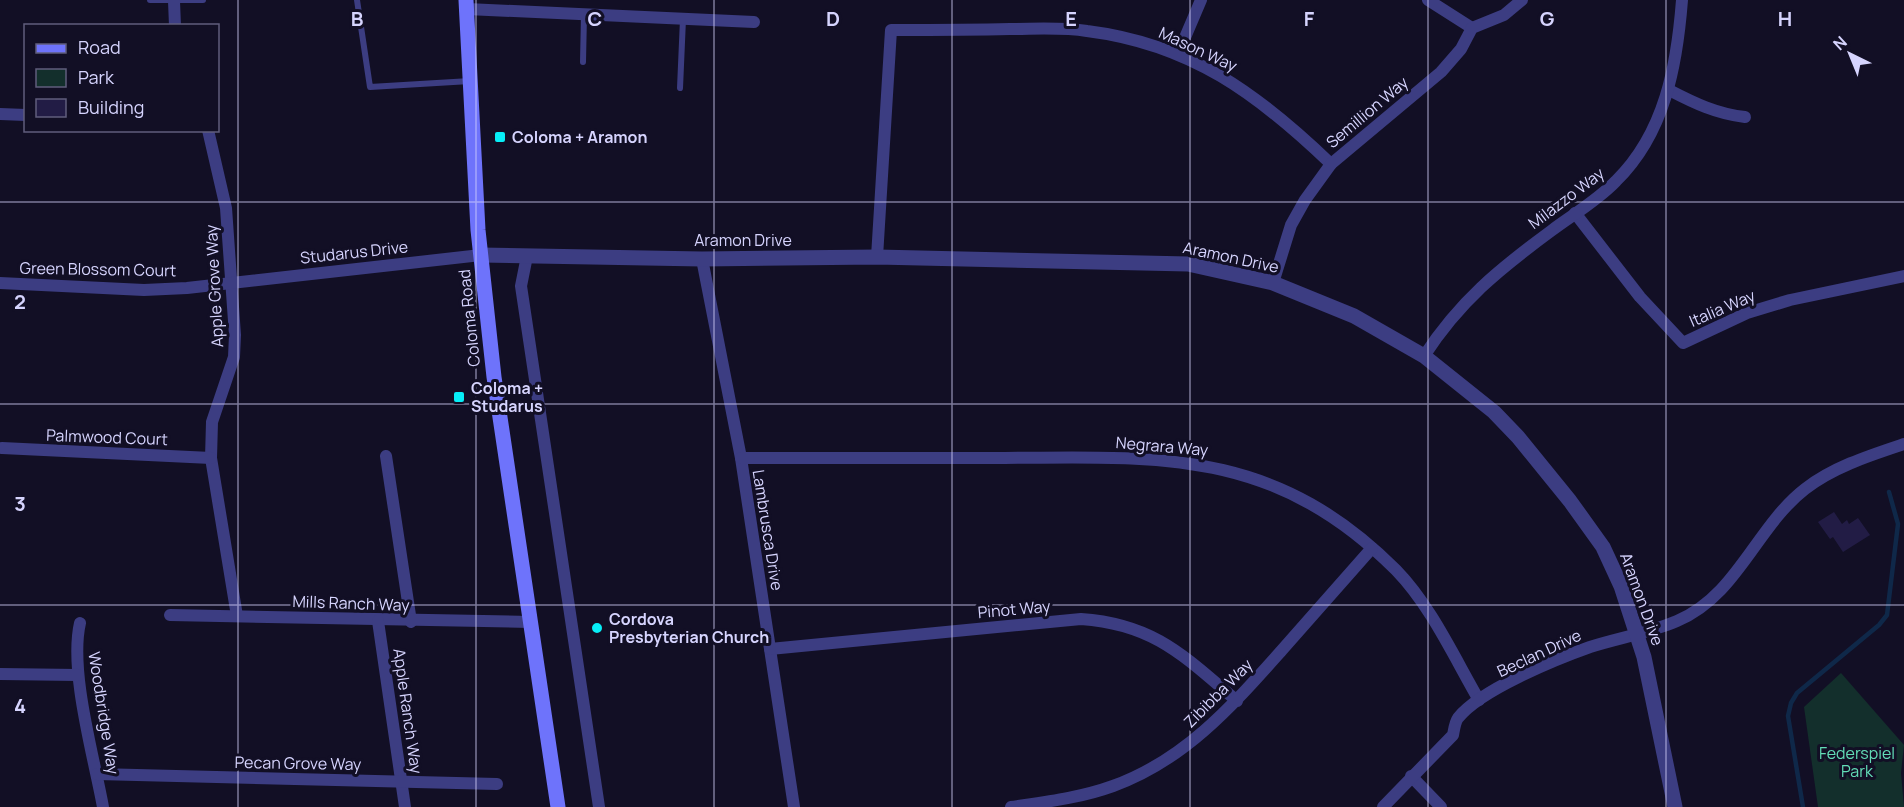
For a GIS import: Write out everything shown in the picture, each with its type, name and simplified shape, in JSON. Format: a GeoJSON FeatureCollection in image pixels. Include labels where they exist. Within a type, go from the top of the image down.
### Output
{"type":"FeatureCollection","features":[{"type":"Feature","properties":{"kind":"main road","name":"Coloma Road"},"geometry":{"type":"LineString","coordinates":[[467,4],[480,255],[494,377],[558,807]]}},
{"type":"Feature","properties":{"kind":"street"},"geometry":{"type":"LineString","coordinates":[[1179,54],[1201,0]]}},
{"type":"Feature","properties":{"kind":"street"},"geometry":{"type":"LineString","coordinates":[[1428,0],[1472,28],[1504,15],[1522,0]]}},
{"type":"Feature","properties":{"kind":"street","name":"Milazzo Way"},"geometry":{"type":"LineString","coordinates":[[1424,356],[1453,315],[1477,290],[1608,188],[1632,161],[1655,123],[1668,90],[1675,66],[1682,0]]}},
{"type":"Feature","properties":{"kind":"street"},"geometry":{"type":"LineString","coordinates":[[174,1],[175,24]]}},
{"type":"Feature","properties":{"kind":"street"},"geometry":{"type":"LineString","coordinates":[[467,4],[584,14],[754,22]]}},
{"type":"Feature","properties":{"kind":"street","name":"Semillion Way"},"geometry":{"type":"LineString","coordinates":[[1273,283],[1291,225],[1331,164],[1442,72],[1461,49],[1472,28]]}},
{"type":"Feature","properties":{"kind":"street","name":"Mason Way"},"geometry":{"type":"LineString","coordinates":[[877,257],[891,30],[1086,30],[1122,36],[1179,54],[1233,82],[1283,118],[1331,164]]}},
{"type":"Feature","properties":{"kind":"street"},"geometry":{"type":"LineString","coordinates":[[1668,90],[1705,108],[1725,115],[1745,117]]}},
{"type":"Feature","properties":{"kind":"street"},"geometry":{"type":"LineString","coordinates":[[0,114],[24,115]]}},
{"type":"Feature","properties":{"kind":"street","name":"Apple Grove Way"},"geometry":{"type":"LineString","coordinates":[[208,132],[226,208],[235,335],[234,357],[212,422],[211,458],[237,616]]}},
{"type":"Feature","properties":{"kind":"street","name":"Italia Way"},"geometry":{"type":"LineString","coordinates":[[1575,213],[1640,297],[1683,343],[1748,313],[1779,303],[1904,276]]}},
{"type":"Feature","properties":{"kind":"street","name":"Aramon Drive"},"geometry":{"type":"LineString","coordinates":[[480,255],[702,259],[877,257],[1141,261],[1188,264],[1273,283],[1354,316],[1424,356],[1494,412],[1518,437],[1570,501],[1603,547],[1621,586],[1644,657],[1675,807]]}},
{"type":"Feature","properties":{"kind":"street","name":"Studarus Drive"},"geometry":{"type":"LineString","coordinates":[[231,282],[480,255]]}},
{"type":"Feature","properties":{"kind":"street"},"geometry":{"type":"LineString","coordinates":[[527,256],[520,286],[599,807]]}},
{"type":"Feature","properties":{"kind":"street","name":"Lambrusca Drive"},"geometry":{"type":"LineString","coordinates":[[702,259],[741,458],[794,807]]}},
{"type":"Feature","properties":{"kind":"street","name":"Green Blossom Court"},"geometry":{"type":"LineString","coordinates":[[0,283],[144,290],[231,282]]}},
{"type":"Feature","properties":{"kind":"street","name":"Beclan Drive"},"geometry":{"type":"LineString","coordinates":[[1383,807],[1453,735],[1457,719],[1479,700],[1550,663],[1590,647],[1637,635],[1678,621],[1714,596],[1729,582],[1769,526],[1805,489],[1835,471],[1904,444]]}},
{"type":"Feature","properties":{"kind":"street","name":"Palmwood Court"},"geometry":{"type":"LineString","coordinates":[[2,448],[87,454],[211,458]]}},
{"type":"Feature","properties":{"kind":"street"},"geometry":{"type":"LineString","coordinates":[[386,456],[411,622]]}},
{"type":"Feature","properties":{"kind":"street","name":"Negrara Way"},"geometry":{"type":"LineString","coordinates":[[741,458],[1142,457],[1227,470],[1290,493],[1323,511],[1372,548],[1421,601],[1479,700]]}},
{"type":"Feature","properties":{"kind":"street","name":"Zibibba Way"},"geometry":{"type":"LineString","coordinates":[[1011,807],[1080,795],[1143,773],[1200,736],[1237,701],[1372,548]]}},
{"type":"Feature","properties":{"kind":"street","name":"Mills Ranch Way"},"geometry":{"type":"LineString","coordinates":[[170,615],[411,622],[530,622]]}},
{"type":"Feature","properties":{"kind":"street","name":"Pinot Way"},"geometry":{"type":"LineString","coordinates":[[770,649],[1081,619],[1103,621],[1145,632],[1173,648],[1237,701]]}},
{"type":"Feature","properties":{"kind":"street","name":"Apple Ranch Way"},"geometry":{"type":"LineString","coordinates":[[378,621],[405,807]]}},
{"type":"Feature","properties":{"kind":"street","name":"Woodbridge Way"},"geometry":{"type":"LineString","coordinates":[[80,623],[76,652],[78,675],[103,807]]}},
{"type":"Feature","properties":{"kind":"street"},"geometry":{"type":"LineString","coordinates":[[0,674],[78,675]]}},
{"type":"Feature","properties":{"kind":"street","name":"Pecan Grove Way"},"geometry":{"type":"LineString","coordinates":[[97,774],[497,784]]}},
{"type":"Feature","properties":{"kind":"street"},"geometry":{"type":"LineString","coordinates":[[1411,776],[1442,807]]}},
{"type":"Feature","properties":{"kind":"lane"},"geometry":{"type":"LineString","coordinates":[[150,0],[203,0]]}},
{"type":"Feature","properties":{"kind":"lane"},"geometry":{"type":"LineString","coordinates":[[357,0],[370,87],[471,81]]}},
{"type":"Feature","properties":{"kind":"lane"},"geometry":{"type":"LineString","coordinates":[[583,62],[584,14]]}},
{"type":"Feature","properties":{"kind":"lane"},"geometry":{"type":"LineString","coordinates":[[680,88],[683,19]]}},
{"type":"Feature","properties":{"kind":"green space","name":"Federspiel Park"},"geometry":{"type":"Polygon","coordinates":[[[1841,673],[1904,745],[1901,773],[1904,807],[1818,807],[1804,707],[1841,673]]]}},
{"type":"Feature","properties":{"kind":"building"},"geometry":{"type":"Polygon","coordinates":[[[1834,512],[1842,524],[1847,520],[1849,524],[1858,518],[1870,535],[1843,552],[1833,537],[1830,539],[1818,522],[1834,512]]]}},
{"type":"Feature","properties":{"kind":"waterway"},"geometry":{"type":"LineString","coordinates":[[1803,807],[1788,716],[1791,703],[1797,693],[1879,625],[1887,615],[1898,524],[1889,492]]}},
{"type":"Feature","properties":{"kind":"place","name":"Coloma + Aramon"},"geometry":{"type":"Point","coordinates":[500,137]}},
{"type":"Feature","properties":{"kind":"place","name":"Coloma + Studarus"},"geometry":{"type":"Point","coordinates":[459,397]}},
{"type":"Feature","properties":{"kind":"place","name":"Cordova Presbyterian Church"},"geometry":{"type":"Point","coordinates":[597,628]}}]}
